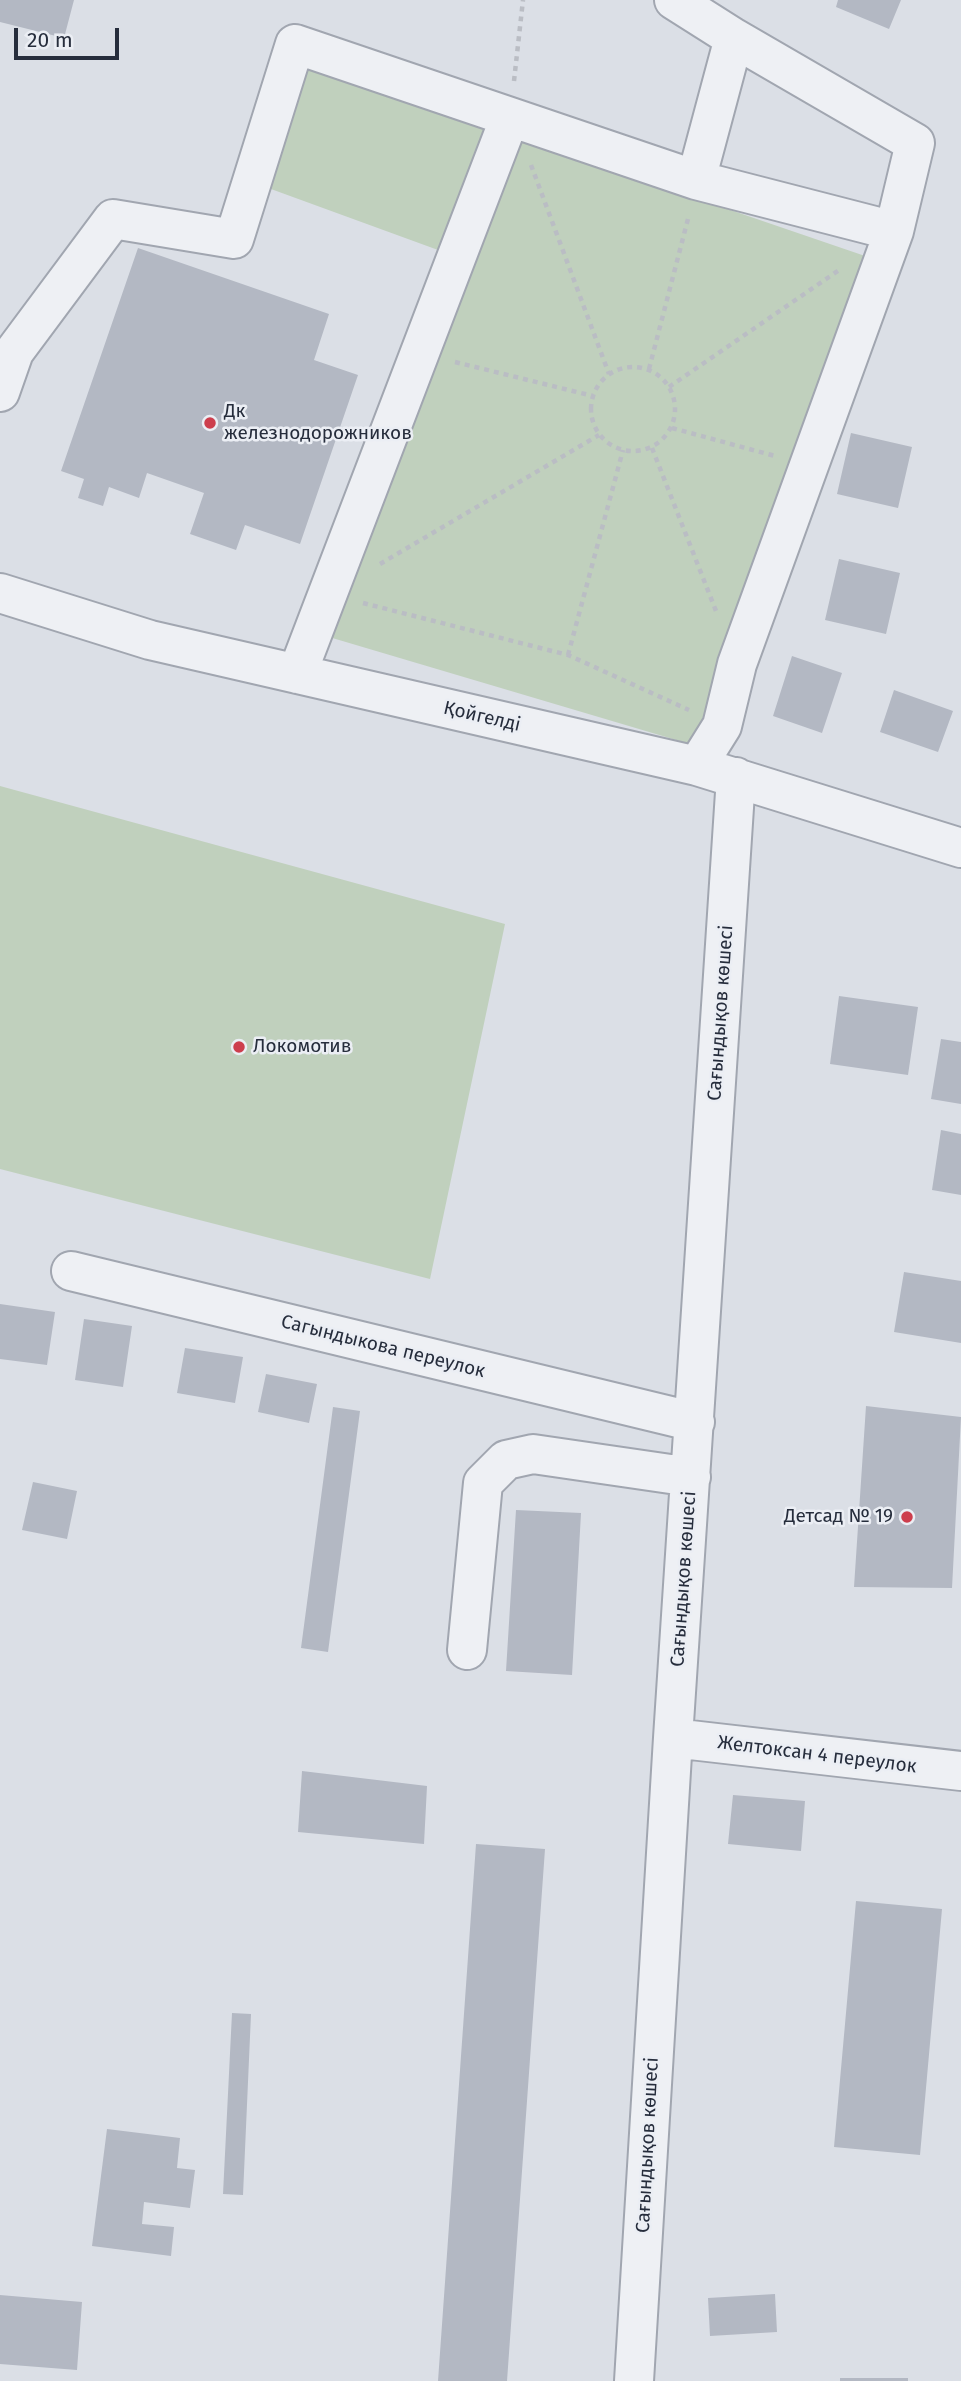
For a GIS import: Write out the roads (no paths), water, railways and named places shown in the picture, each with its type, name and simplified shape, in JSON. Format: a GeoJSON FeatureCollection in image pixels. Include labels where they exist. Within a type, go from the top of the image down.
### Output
{"type":"FeatureCollection","features":[{"type":"Feature","properties":{"kind":"street"},"geometry":{"type":"LineString","coordinates":[[674,0],[915,143],[894,231],[737,664],[722,726],[696,766]]}},
{"type":"Feature","properties":{"kind":"street"},"geometry":{"type":"LineString","coordinates":[[693,195],[734,38]]}},
{"type":"Feature","properties":{"kind":"street"},"geometry":{"type":"LineString","coordinates":[[0,392],[14,352],[113,219],[234,239],[295,44],[510,117],[693,195],[894,231]]}},
{"type":"Feature","properties":{"kind":"street"},"geometry":{"type":"LineString","coordinates":[[298,674],[510,117]]}},
{"type":"Feature","properties":{"kind":"street","name":"Қойгелді"},"geometry":{"type":"LineString","coordinates":[[0,593],[150,640],[696,766],[961,848]]}},
{"type":"Feature","properties":{"kind":"street","name":"Сағындықов көшесі"},"geometry":{"type":"LineString","coordinates":[[634,2381],[736,778]]}},
{"type":"Feature","properties":{"kind":"street","name":"Сагындыкова переулок"},"geometry":{"type":"LineString","coordinates":[[71,1271],[695,1422]]}},
{"type":"Feature","properties":{"kind":"street"},"geometry":{"type":"LineString","coordinates":[[467,1650],[483,1483],[506,1460],[533,1454],[691,1477]]}},
{"type":"Feature","properties":{"kind":"street","name":"Желтоксан 4 переулок"},"geometry":{"type":"LineString","coordinates":[[673,1738],[961,1771]]}},
{"type":"Feature","properties":{"kind":"place","name":"Дк железнодорожников"},"geometry":{"type":"Point","coordinates":[210,423]}},
{"type":"Feature","properties":{"kind":"place","name":"Локомотив"},"geometry":{"type":"Point","coordinates":[239,1047]}},
{"type":"Feature","properties":{"kind":"place","name":"Детсад № 19"},"geometry":{"type":"Point","coordinates":[907,1517]}}]}
